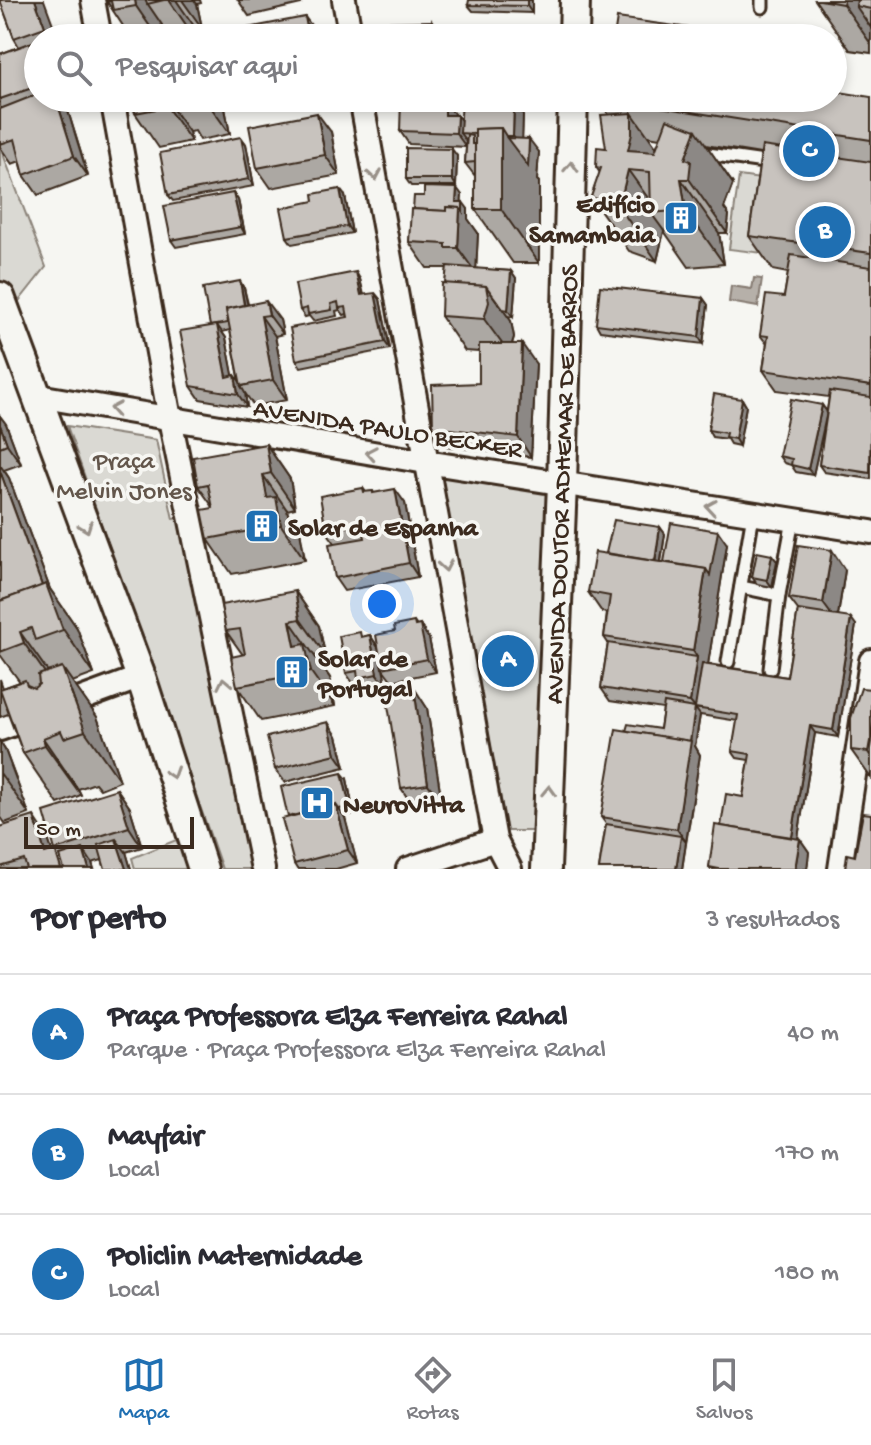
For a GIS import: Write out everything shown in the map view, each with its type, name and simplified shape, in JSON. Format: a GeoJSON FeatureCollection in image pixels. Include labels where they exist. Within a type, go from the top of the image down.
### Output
{"type":"FeatureCollection","features":[{"type":"Feature","properties":{"kind":"street"},"geometry":{"type":"LineString","coordinates":[[93,0],[97,24]]}},
{"type":"Feature","properties":{"kind":"street"},"geometry":{"type":"LineString","coordinates":[[344,0],[348,24]]}},
{"type":"Feature","properties":{"kind":"street"},"geometry":{"type":"LineString","coordinates":[[574,24],[575,0]]}},
{"type":"Feature","properties":{"kind":"street"},"geometry":{"type":"LineString","coordinates":[[115,112],[170,419],[263,869]]}},
{"type":"Feature","properties":{"kind":"street"},"geometry":{"type":"LineString","coordinates":[[364,112],[495,840],[510,869]]}},
{"type":"Feature","properties":{"kind":"street","name":"AVENIDA DOUTOR ADHEMAR DE BARROS"},"geometry":{"type":"LineString","coordinates":[[546,869],[562,484],[573,112]]}},
{"type":"Feature","properties":{"kind":"street"},"geometry":{"type":"LineString","coordinates":[[0,297],[141,677],[203,869]]}},
{"type":"Feature","properties":{"kind":"street","name":"AVENIDA PAULO BECKER"},"geometry":{"type":"LineString","coordinates":[[38,396],[426,462],[871,532]]}},
{"type":"Feature","properties":{"kind":"street"},"geometry":{"type":"LineString","coordinates":[[840,869],[871,661]]}},
{"type":"Feature","properties":{"kind":"street"},"geometry":{"type":"LineString","coordinates":[[0,729],[141,677]]}},
{"type":"Feature","properties":{"kind":"street"},"geometry":{"type":"LineString","coordinates":[[408,869],[495,840]]}},
{"type":"Feature","properties":{"kind":"lane"},"geometry":{"type":"LineString","coordinates":[[683,151],[787,166]]}},
{"type":"Feature","properties":{"kind":"lane"},"geometry":{"type":"LineString","coordinates":[[728,662],[753,514]]}},
{"type":"Feature","properties":{"kind":"lane"},"geometry":{"type":"LineString","coordinates":[[770,669],[793,520]]}},
{"type":"Feature","properties":{"kind":"lane"},"geometry":{"type":"LineString","coordinates":[[741,587],[779,595]]}},
{"type":"Feature","properties":{"kind":"green space"},"geometry":{"type":"Polygon","coordinates":[[[0,146],[46,267],[0,325],[0,146]]]}},
{"type":"Feature","properties":{"kind":"green space"},"geometry":{"type":"Polygon","coordinates":[[[739,176],[781,182],[771,254],[729,249],[739,176]]]}},
{"type":"Feature","properties":{"kind":"green space","name":"Praça Melvin Jones"},"geometry":{"type":"Polygon","coordinates":[[[67,426],[156,440],[173,519],[182,518],[238,786],[234,790],[251,869],[222,869],[67,426]]]}},
{"type":"Feature","properties":{"kind":"green space"},"geometry":{"type":"Polygon","coordinates":[[[439,474],[550,492],[535,831],[507,831],[439,474]]]}},
{"type":"Feature","properties":{"kind":"green space"},"geometry":{"type":"Polygon","coordinates":[[[203,829],[218,869],[135,869],[132,858],[203,829]]]}},
{"type":"Feature","properties":{"kind":"shaded area"},"geometry":{"type":"Polygon","coordinates":[[[754,278],[762,279],[758,307],[729,302],[731,286],[752,289],[754,278]]]}},
{"type":"Feature","properties":{"kind":"building"},"geometry":{"type":"Polygon","coordinates":[[[0,0],[35,0],[44,24],[24,24],[24,34],[14,38],[0,0]]]}},
{"type":"Feature","properties":{"kind":"building"},"geometry":{"type":"Polygon","coordinates":[[[106,0],[135,0],[136,6],[113,10],[111,1],[106,0]]]}},
{"type":"Feature","properties":{"kind":"building"},"geometry":{"type":"Polygon","coordinates":[[[469,0],[527,0],[527,6],[468,5],[469,0]]]}},
{"type":"Feature","properties":{"kind":"building"},"geometry":{"type":"Polygon","coordinates":[[[820,0],[844,0],[843,4],[820,0]]]}},
{"type":"Feature","properties":{"kind":"building"},"geometry":{"type":"Polygon","coordinates":[[[857,0],[871,0],[871,9],[856,6],[857,0]]]}},
{"type":"Feature","properties":{"kind":"building"},"geometry":{"type":"Polygon","coordinates":[[[305,17],[306,24],[268,24],[305,17]]]}},
{"type":"Feature","properties":{"kind":"building"},"geometry":{"type":"Polygon","coordinates":[[[617,18],[660,24],[616,24],[617,18]]]}},
{"type":"Feature","properties":{"kind":"building"},"geometry":{"type":"Polygon","coordinates":[[[432,21],[432,24],[382,24],[432,21]]]}},
{"type":"Feature","properties":{"kind":"building"},"geometry":{"type":"Polygon","coordinates":[[[24,45],[24,91],[0,99],[0,54],[24,45]]]}},
{"type":"Feature","properties":{"kind":"building"},"geometry":{"type":"Polygon","coordinates":[[[847,93],[871,97],[871,140],[692,112],[847,112],[847,93]]]}},
{"type":"Feature","properties":{"kind":"building"},"geometry":{"type":"Polygon","coordinates":[[[24,100],[24,112],[60,112],[74,156],[24,175],[15,139],[0,144],[0,109],[24,100]]]}},
{"type":"Feature","properties":{"kind":"building"},"geometry":{"type":"Polygon","coordinates":[[[401,112],[457,115],[456,133],[400,131],[401,112]]]}},
{"type":"Feature","properties":{"kind":"building"},"geometry":{"type":"Polygon","coordinates":[[[461,112],[514,112],[513,136],[506,136],[501,128],[475,129],[475,134],[460,133],[461,112]]]}},
{"type":"Feature","properties":{"kind":"building"},"geometry":{"type":"Polygon","coordinates":[[[317,113],[325,155],[257,168],[249,126],[317,113]]]}},
{"type":"Feature","properties":{"kind":"building"},"geometry":{"type":"Polygon","coordinates":[[[632,113],[628,150],[655,152],[667,119],[696,130],[685,159],[691,161],[689,179],[681,179],[686,210],[651,213],[650,172],[628,170],[619,207],[591,197],[601,168],[596,167],[597,147],[606,148],[601,115],[632,113]]]}},
{"type":"Feature","properties":{"kind":"building"},"geometry":{"type":"Polygon","coordinates":[[[501,128],[501,209],[475,209],[475,129],[501,128]]]}},
{"type":"Feature","properties":{"kind":"building"},"geometry":{"type":"Polygon","coordinates":[[[467,135],[472,136],[472,144],[475,144],[475,162],[465,163],[467,135]]]}},
{"type":"Feature","properties":{"kind":"building"},"geometry":{"type":"Polygon","coordinates":[[[241,137],[249,179],[168,195],[160,153],[241,137]]]}},
{"type":"Feature","properties":{"kind":"building"},"geometry":{"type":"Polygon","coordinates":[[[507,138],[529,139],[528,166],[507,138]]]}},
{"type":"Feature","properties":{"kind":"building"},"geometry":{"type":"Polygon","coordinates":[[[762,146],[871,162],[871,253],[749,236],[762,146]]]}},
{"type":"Feature","properties":{"kind":"building"},"geometry":{"type":"Polygon","coordinates":[[[406,148],[452,149],[452,179],[406,179],[406,148]]]}},
{"type":"Feature","properties":{"kind":"building"},"geometry":{"type":"Polygon","coordinates":[[[424,187],[457,188],[456,202],[463,202],[463,212],[460,208],[446,207],[446,211],[413,209],[414,196],[424,196],[424,187]]]}},
{"type":"Feature","properties":{"kind":"building"},"geometry":{"type":"Polygon","coordinates":[[[340,189],[347,226],[287,237],[281,208],[314,201],[313,194],[340,189]]]}},
{"type":"Feature","properties":{"kind":"building"},"geometry":{"type":"Polygon","coordinates":[[[233,193],[241,227],[171,240],[164,206],[233,193]]]}},
{"type":"Feature","properties":{"kind":"building"},"geometry":{"type":"Polygon","coordinates":[[[446,207],[460,208],[458,248],[446,248],[446,244],[409,242],[411,209],[446,211],[446,207]]]}},
{"type":"Feature","properties":{"kind":"building"},"geometry":{"type":"Polygon","coordinates":[[[791,255],[871,267],[871,386],[763,370],[768,336],[760,335],[766,295],[784,297],[791,255]]]}},
{"type":"Feature","properties":{"kind":"building"},"geometry":{"type":"Polygon","coordinates":[[[447,266],[511,271],[508,310],[503,309],[486,286],[445,284],[447,266]]]}},
{"type":"Feature","properties":{"kind":"building"},"geometry":{"type":"Polygon","coordinates":[[[356,272],[361,295],[375,293],[385,342],[296,360],[290,328],[348,317],[346,307],[339,308],[338,302],[331,304],[332,310],[308,314],[307,308],[300,310],[295,284],[356,272]]]}},
{"type":"Feature","properties":{"kind":"building"},"geometry":{"type":"Polygon","coordinates":[[[240,281],[244,305],[226,309],[228,323],[210,326],[203,288],[240,281]]]}},
{"type":"Feature","properties":{"kind":"building"},"geometry":{"type":"Polygon","coordinates":[[[442,283],[486,286],[489,302],[484,319],[441,316],[442,283]]]}},
{"type":"Feature","properties":{"kind":"building"},"geometry":{"type":"Polygon","coordinates":[[[600,286],[703,298],[699,337],[596,324],[600,286]]]}},
{"type":"Feature","properties":{"kind":"building"},"geometry":{"type":"Polygon","coordinates":[[[266,301],[269,315],[261,316],[273,380],[241,386],[226,309],[266,301]]]}},
{"type":"Feature","properties":{"kind":"building"},"geometry":{"type":"Polygon","coordinates":[[[217,325],[227,377],[235,375],[238,394],[191,386],[180,331],[217,325]]]}},
{"type":"Feature","properties":{"kind":"building"},"geometry":{"type":"Polygon","coordinates":[[[479,344],[522,344],[518,437],[433,427],[432,385],[479,383],[479,344]]]}},
{"type":"Feature","properties":{"kind":"building"},"geometry":{"type":"Polygon","coordinates":[[[830,391],[871,397],[870,473],[819,465],[830,391]]]}},
{"type":"Feature","properties":{"kind":"building"},"geometry":{"type":"Polygon","coordinates":[[[714,394],[742,399],[735,439],[725,437],[726,433],[708,430],[714,394]]]}},
{"type":"Feature","properties":{"kind":"building"},"geometry":{"type":"Polygon","coordinates":[[[791,399],[822,405],[808,469],[791,465],[792,459],[779,456],[791,399]]]}},
{"type":"Feature","properties":{"kind":"building"},"geometry":{"type":"Polygon","coordinates":[[[0,425],[7,444],[0,447],[0,425]]]}},
{"type":"Feature","properties":{"kind":"building"},"geometry":{"type":"Polygon","coordinates":[[[266,444],[271,473],[263,475],[267,498],[276,497],[281,525],[208,539],[202,510],[213,508],[208,484],[198,486],[193,457],[266,444]]]}},
{"type":"Feature","properties":{"kind":"building"},"geometry":{"type":"Polygon","coordinates":[[[0,471],[42,586],[0,601],[0,471]]]}},
{"type":"Feature","properties":{"kind":"building"},"geometry":{"type":"Polygon","coordinates":[[[363,488],[364,492],[373,493],[395,489],[409,563],[335,578],[329,544],[365,538],[362,524],[326,531],[320,496],[363,488]]]}},
{"type":"Feature","properties":{"kind":"building"},"geometry":{"type":"Polygon","coordinates":[[[614,520],[660,527],[655,561],[606,553],[614,520]]]}},
{"type":"Feature","properties":{"kind":"building"},"geometry":{"type":"Polygon","coordinates":[[[671,523],[718,531],[710,575],[706,569],[664,562],[671,523]]]}},
{"type":"Feature","properties":{"kind":"building"},"geometry":{"type":"Polygon","coordinates":[[[798,545],[832,550],[823,603],[789,598],[798,545]]]}},
{"type":"Feature","properties":{"kind":"building"},"geometry":{"type":"Polygon","coordinates":[[[595,552],[706,569],[693,651],[604,637],[610,596],[588,592],[595,552]]]}},
{"type":"Feature","properties":{"kind":"building"},"geometry":{"type":"Polygon","coordinates":[[[757,552],[772,555],[767,580],[752,577],[757,552]]]}},
{"type":"Feature","properties":{"kind":"building"},"geometry":{"type":"Polygon","coordinates":[[[46,584],[63,630],[35,640],[31,628],[20,632],[24,643],[0,652],[0,601],[46,584]]]}},
{"type":"Feature","properties":{"kind":"building"},"geometry":{"type":"Polygon","coordinates":[[[295,591],[300,619],[290,621],[295,646],[305,644],[311,672],[237,686],[231,657],[245,654],[240,629],[226,631],[221,605],[295,591]]]}},
{"type":"Feature","properties":{"kind":"building"},"geometry":{"type":"Polygon","coordinates":[[[798,610],[851,618],[833,730],[810,726],[792,837],[721,826],[726,794],[743,797],[750,754],[732,751],[738,715],[695,708],[702,664],[787,677],[798,610]]]}},
{"type":"Feature","properties":{"kind":"building"},"geometry":{"type":"Polygon","coordinates":[[[414,622],[415,626],[420,625],[427,659],[382,668],[376,635],[395,631],[394,626],[414,622]]]}},
{"type":"Feature","properties":{"kind":"building"},"geometry":{"type":"Polygon","coordinates":[[[360,632],[361,637],[370,635],[377,674],[358,678],[357,671],[346,673],[339,636],[360,632]]]}},
{"type":"Feature","properties":{"kind":"building"},"geometry":{"type":"Polygon","coordinates":[[[608,643],[697,657],[690,702],[601,688],[608,643]]]}},
{"type":"Feature","properties":{"kind":"building"},"geometry":{"type":"Polygon","coordinates":[[[62,667],[85,731],[64,738],[61,731],[43,738],[45,745],[23,753],[0,689],[25,680],[27,685],[34,688],[39,684],[38,675],[62,667]]]}},
{"type":"Feature","properties":{"kind":"building"},"geometry":{"type":"Polygon","coordinates":[[[414,688],[428,784],[401,788],[386,692],[414,688]]]}},
{"type":"Feature","properties":{"kind":"building"},"geometry":{"type":"Polygon","coordinates":[[[861,688],[871,689],[871,741],[868,752],[851,750],[851,718],[861,688]]]}},
{"type":"Feature","properties":{"kind":"building"},"geometry":{"type":"Polygon","coordinates":[[[664,703],[695,708],[690,741],[626,731],[628,724],[660,729],[664,703]]]}},
{"type":"Feature","properties":{"kind":"building"},"geometry":{"type":"Polygon","coordinates":[[[328,722],[336,754],[275,769],[267,737],[328,722]]]}},
{"type":"Feature","properties":{"kind":"building"},"geometry":{"type":"Polygon","coordinates":[[[616,729],[691,741],[677,829],[601,817],[616,729]]]}},
{"type":"Feature","properties":{"kind":"building"},"geometry":{"type":"Polygon","coordinates":[[[342,773],[350,807],[339,809],[336,805],[288,817],[281,787],[342,773]]]}},
{"type":"Feature","properties":{"kind":"building"},"geometry":{"type":"Polygon","coordinates":[[[117,789],[129,827],[55,850],[44,812],[117,789]]]}},
{"type":"Feature","properties":{"kind":"building"},"geometry":{"type":"Polygon","coordinates":[[[336,805],[348,850],[294,864],[282,819],[336,805]]]}},
{"type":"Feature","properties":{"kind":"building"},"geometry":{"type":"Polygon","coordinates":[[[863,813],[871,814],[871,869],[845,869],[847,854],[855,856],[863,813]]]}},
{"type":"Feature","properties":{"kind":"building"},"geometry":{"type":"Polygon","coordinates":[[[34,816],[45,853],[55,850],[61,869],[27,869],[24,860],[0,867],[0,827],[34,816]]]}},
{"type":"Feature","properties":{"kind":"building"},"geometry":{"type":"Polygon","coordinates":[[[606,824],[681,836],[676,869],[599,869],[606,824]]]}},
{"type":"Feature","properties":{"kind":"building"},"geometry":{"type":"Polygon","coordinates":[[[715,825],[800,839],[795,869],[709,867],[715,825]]]}},
{"type":"Feature","properties":{"kind":"building"},"geometry":{"type":"Polygon","coordinates":[[[116,839],[126,869],[105,869],[98,845],[116,839]]]}},
{"type":"Feature","properties":{"kind":"building"},"geometry":{"type":"Polygon","coordinates":[[[83,849],[89,869],[64,869],[60,856],[83,849]]]}},
{"type":"Feature","properties":{"kind":"place","name":"Policlin Maternidade"},"geometry":{"type":"Point","coordinates":[809,151]}},
{"type":"Feature","properties":{"kind":"place","name":"Edifício Samambaia"},"geometry":{"type":"Point","coordinates":[681,218]}},
{"type":"Feature","properties":{"kind":"place","name":"Mayfair"},"geometry":{"type":"Point","coordinates":[825,232]}},
{"type":"Feature","properties":{"kind":"place","name":"Solar de Espanha"},"geometry":{"type":"Point","coordinates":[262,526]}},
{"type":"Feature","properties":{"kind":"place","name":"Praça Professora Elza Ferreira Rahal"},"geometry":{"type":"Point","coordinates":[508,661]}},
{"type":"Feature","properties":{"kind":"place","name":"Solar de Portugal"},"geometry":{"type":"Point","coordinates":[292,672]}},
{"type":"Feature","properties":{"kind":"place","name":"NeuroVitta"},"geometry":{"type":"Point","coordinates":[317,803]}}]}
